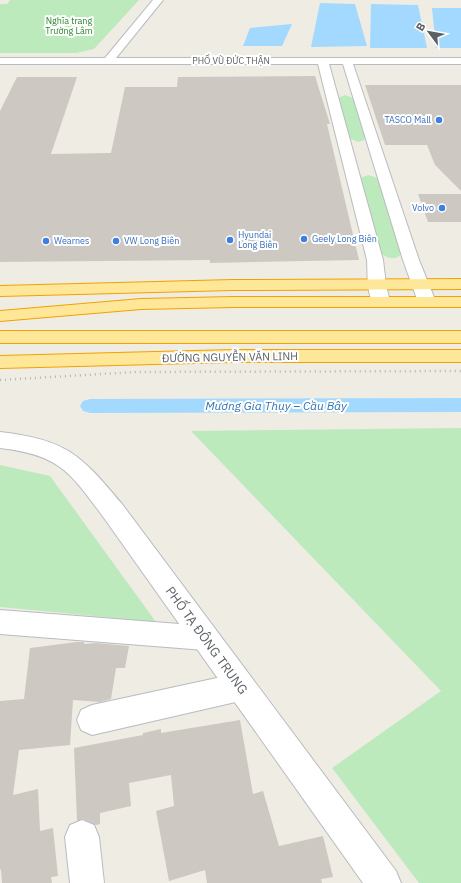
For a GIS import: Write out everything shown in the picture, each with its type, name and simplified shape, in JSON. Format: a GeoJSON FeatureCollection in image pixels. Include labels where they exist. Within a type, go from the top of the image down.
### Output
{"type":"FeatureCollection","features":[{"type":"Feature","properties":{"kind":"highway"},"geometry":{"type":"LineString","coordinates":[[6,291],[226,285],[461,284]]}},
{"type":"Feature","properties":{"kind":"highway"},"geometry":{"type":"LineString","coordinates":[[6,291],[141,304]]}},
{"type":"Feature","properties":{"kind":"highway"},"geometry":{"type":"LineString","coordinates":[[5,316],[141,304],[233,302],[461,302]]}},
{"type":"Feature","properties":{"kind":"highway","name":"ĐƯỜNG NGUYỄN VĂN LINH"},"geometry":{"type":"LineString","coordinates":[[0,337],[461,337]]}},
{"type":"Feature","properties":{"kind":"highway","name":"ĐƯỜNG NGUYỄN VĂN LINH"},"geometry":{"type":"LineString","coordinates":[[0,362],[233,356],[461,356]]}},
{"type":"Feature","properties":{"kind":"street"},"geometry":{"type":"LineString","coordinates":[[108,61],[158,0]]}},
{"type":"Feature","properties":{"kind":"street"},"geometry":{"type":"LineString","coordinates":[[347,60],[411,260],[427,302]]}},
{"type":"Feature","properties":{"kind":"street","name":"PHỐ VŨ ĐỨC THẬN"},"geometry":{"type":"LineString","coordinates":[[0,61],[461,60]]}},
{"type":"Feature","properties":{"kind":"street"},"geometry":{"type":"LineString","coordinates":[[323,61],[375,260],[377,285],[381,302]]}},
{"type":"Feature","properties":{"kind":"street"},"geometry":{"type":"LineString","coordinates":[[348,157],[378,157]]}},
{"type":"Feature","properties":{"kind":"street","name":"PHỐ TẠ ĐÔNG TRUNG"},"geometry":{"type":"LineString","coordinates":[[0,440],[32,443],[62,454],[81,471],[113,511],[384,883]]}},
{"type":"Feature","properties":{"kind":"street"},"geometry":{"type":"LineString","coordinates":[[0,622],[205,638]]}},
{"type":"Feature","properties":{"kind":"street"},"geometry":{"type":"LineString","coordinates":[[92,720],[240,687]]}},
{"type":"Feature","properties":{"kind":"street"},"geometry":{"type":"LineString","coordinates":[[82,837],[87,883]]}},
{"type":"Feature","properties":{"kind":"green space","name":"Nghĩa trang Trường Lâm"},"geometry":{"type":"Polygon","coordinates":[[[10,0],[139,0],[94,49],[76,53],[0,53],[0,4],[7,4],[10,0]]]}},
{"type":"Feature","properties":{"kind":"green space"},"geometry":{"type":"Polygon","coordinates":[[[345,95],[353,98],[365,138],[364,140],[358,142],[349,138],[338,98],[345,95]]]}},
{"type":"Feature","properties":{"kind":"green space"},"geometry":{"type":"Polygon","coordinates":[[[368,175],[378,178],[401,254],[397,258],[389,258],[381,254],[360,178],[368,175]]]}},
{"type":"Feature","properties":{"kind":"green space"},"geometry":{"type":"Polygon","coordinates":[[[461,428],[461,883],[419,883],[332,768],[441,691],[191,431],[461,428]]]}},
{"type":"Feature","properties":{"kind":"green space"},"geometry":{"type":"Polygon","coordinates":[[[0,465],[50,476],[156,622],[0,607],[0,465]]]}},
{"type":"Feature","properties":{"kind":"water"},"geometry":{"type":"Polygon","coordinates":[[[320,3],[355,4],[367,46],[311,47],[320,3]]]}},
{"type":"Feature","properties":{"kind":"water"},"geometry":{"type":"Polygon","coordinates":[[[371,4],[418,5],[427,48],[370,48],[371,4]]]}},
{"type":"Feature","properties":{"kind":"water"},"geometry":{"type":"Polygon","coordinates":[[[432,8],[461,8],[461,48],[436,48],[432,8]]]}},
{"type":"Feature","properties":{"kind":"water"},"geometry":{"type":"Polygon","coordinates":[[[292,24],[282,46],[243,46],[250,28],[292,24]]]}},
{"type":"Feature","properties":{"kind":"building"},"geometry":{"type":"Polygon","coordinates":[[[315,76],[330,124],[327,124],[359,260],[210,263],[210,260],[0,262],[0,111],[17,77],[77,77],[51,154],[111,153],[125,87],[177,87],[178,77],[315,76]]]}},
{"type":"Feature","properties":{"kind":"building"},"geometry":{"type":"Polygon","coordinates":[[[365,85],[461,85],[461,191],[435,165],[427,145],[385,145],[365,85]]]}},
{"type":"Feature","properties":{"kind":"building","name":"Volvo"},"geometry":{"type":"Polygon","coordinates":[[[418,194],[461,194],[461,222],[428,222],[418,194]]]}},
{"type":"Feature","properties":{"kind":"building"},"geometry":{"type":"Polygon","coordinates":[[[84,642],[84,644],[96,643],[129,646],[125,668],[116,668],[111,699],[100,702],[73,700],[70,745],[19,750],[13,795],[38,789],[40,831],[53,828],[58,876],[51,877],[52,883],[2,883],[1,869],[0,870],[0,701],[24,699],[30,648],[84,642]]]}},
{"type":"Feature","properties":{"kind":"building"},"geometry":{"type":"Polygon","coordinates":[[[240,720],[253,794],[263,791],[279,846],[323,836],[333,877],[321,879],[322,883],[207,883],[205,870],[169,881],[156,811],[174,806],[171,775],[129,783],[131,806],[100,813],[100,824],[96,825],[83,819],[77,821],[74,748],[143,735],[143,733],[161,729],[161,733],[240,720]]]}},
{"type":"Feature","properties":{"kind":"waterway","name":"Mương Gia Thụy – Cầu Bây"},"geometry":{"type":"LineString","coordinates":[[90,406],[461,405]]}},
{"type":"Feature","properties":{"kind":"railway"},"geometry":{"type":"LineString","coordinates":[[0,380],[136,372],[461,371]]}},
{"type":"Feature","properties":{"kind":"place","name":"TASCO Mall"},"geometry":{"type":"Point","coordinates":[439,120]}},
{"type":"Feature","properties":{"kind":"place","name":"Volvo"},"geometry":{"type":"Point","coordinates":[442,208]}},
{"type":"Feature","properties":{"kind":"place","name":"Geely Long Biên"},"geometry":{"type":"Point","coordinates":[304,239]}},
{"type":"Feature","properties":{"kind":"place","name":"Hyundai Long Biên"},"geometry":{"type":"Point","coordinates":[230,240]}},
{"type":"Feature","properties":{"kind":"place","name":"Wearnes"},"geometry":{"type":"Point","coordinates":[46,241]}},
{"type":"Feature","properties":{"kind":"place","name":"VW Long Biên"},"geometry":{"type":"Point","coordinates":[116,241]}}]}
